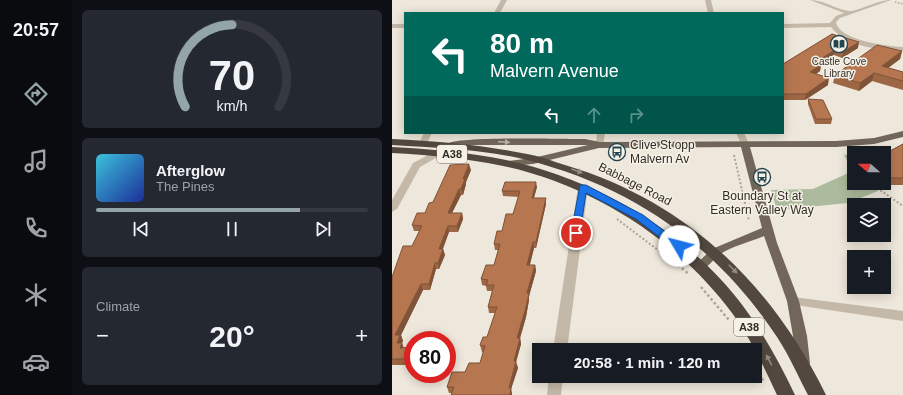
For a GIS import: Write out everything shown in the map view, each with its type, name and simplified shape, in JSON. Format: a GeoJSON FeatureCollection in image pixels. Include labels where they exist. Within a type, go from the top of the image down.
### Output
{"type":"FeatureCollection","features":[{"type":"Feature","properties":{"kind":"highway","name":"Babbage Road"},"geometry":{"type":"LineString","coordinates":[[392,142],[426,138],[451,144],[495,150],[540,159],[590,176],[632,195],[679,223],[716,252],[747,284],[768,311],[803,364]]}},
{"type":"Feature","properties":{"kind":"highway","name":"A38"},"geometry":{"type":"LineString","coordinates":[[392,150],[438,153],[511,163],[558,177],[583,187],[639,217],[679,246],[695,270],[730,300],[770,359],[786,395]]}},
{"type":"Feature","properties":{"kind":"highway","name":"A38"},"geometry":{"type":"LineString","coordinates":[[803,364],[817,395]]}},
{"type":"Feature","properties":{"kind":"main road"},"geometry":{"type":"LineString","coordinates":[[451,144],[491,142],[585,142],[600,144],[858,143],[903,134]]}},
{"type":"Feature","properties":{"kind":"main road"},"geometry":{"type":"LineString","coordinates":[[511,163],[540,159],[600,144]]}},
{"type":"Feature","properties":{"kind":"main road"},"geometry":{"type":"LineString","coordinates":[[745,144],[767,230],[793,301],[800,336],[803,364]]}},
{"type":"Feature","properties":{"kind":"main road"},"geometry":{"type":"LineString","coordinates":[[695,270],[716,252],[767,230]]}},
{"type":"Feature","properties":{"kind":"street"},"geometry":{"type":"LineString","coordinates":[[498,12],[504,0]]}},
{"type":"Feature","properties":{"kind":"street"},"geometry":{"type":"LineString","coordinates":[[708,0],[712,12]]}},
{"type":"Feature","properties":{"kind":"street"},"geometry":{"type":"LineString","coordinates":[[813,0],[850,12]]}},
{"type":"Feature","properties":{"kind":"street"},"geometry":{"type":"LineString","coordinates":[[832,25],[836,18],[850,12],[891,1]]}},
{"type":"Feature","properties":{"kind":"street"},"geometry":{"type":"LineString","coordinates":[[784,26],[832,25],[840,33],[853,39],[885,48],[903,49]]}},
{"type":"Feature","properties":{"kind":"street"},"geometry":{"type":"LineString","coordinates":[[392,26],[404,26]]}},
{"type":"Feature","properties":{"kind":"street"},"geometry":{"type":"LineString","coordinates":[[600,144],[601,134]]}},
{"type":"Feature","properties":{"kind":"street"},"geometry":{"type":"LineString","coordinates":[[740,134],[745,144]]}},
{"type":"Feature","properties":{"kind":"street"},"geometry":{"type":"LineString","coordinates":[[409,151],[414,156],[416,165]]}},
{"type":"Feature","properties":{"kind":"street"},"geometry":{"type":"LineString","coordinates":[[392,209],[416,165],[438,153]]}},
{"type":"Feature","properties":{"kind":"street"},"geometry":{"type":"LineString","coordinates":[[561,343],[583,187]]}},
{"type":"Feature","properties":{"kind":"street"},"geometry":{"type":"LineString","coordinates":[[793,301],[903,316]]}},
{"type":"Feature","properties":{"kind":"street"},"geometry":{"type":"LineString","coordinates":[[554,395],[555,383]]}},
{"type":"Feature","properties":{"kind":"path"},"geometry":{"type":"LineString","coordinates":[[891,1],[903,4]]}},
{"type":"Feature","properties":{"kind":"path"},"geometry":{"type":"LineString","coordinates":[[734,155],[749,221]]}},
{"type":"Feature","properties":{"kind":"path"},"geometry":{"type":"LineString","coordinates":[[880,190],[903,206]]}},
{"type":"Feature","properties":{"kind":"path"},"geometry":{"type":"LineString","coordinates":[[613,216],[650,242],[695,270]]}},
{"type":"Feature","properties":{"kind":"path"},"geometry":{"type":"LineString","coordinates":[[700,285],[732,324]]}},
{"type":"Feature","properties":{"kind":"green space"},"geometry":{"type":"Polygon","coordinates":[[[847,174],[847,190],[878,191],[860,198],[847,198],[847,203],[777,210],[771,190],[813,189],[847,174]]]}},
{"type":"Feature","properties":{"kind":"building"},"geometry":{"type":"Polygon","coordinates":[[[832,34],[859,42],[843,52],[835,50],[814,63],[821,65],[810,72],[829,78],[806,94],[784,94],[784,63],[832,34]]]}},
{"type":"Feature","properties":{"kind":"building"},"geometry":{"type":"Polygon","coordinates":[[[877,45],[902,51],[882,66],[903,72],[903,81],[874,73],[860,83],[835,75],[877,45]]]}},
{"type":"Feature","properties":{"kind":"building"},"geometry":{"type":"Polygon","coordinates":[[[808,99],[823,100],[832,119],[816,119],[808,99]]]}},
{"type":"Feature","properties":{"kind":"building"},"geometry":{"type":"Polygon","coordinates":[[[903,144],[903,178],[891,178],[891,150],[903,144]]]}},
{"type":"Feature","properties":{"kind":"building"},"geometry":{"type":"Polygon","coordinates":[[[469,164],[461,189],[459,189],[448,213],[462,213],[457,226],[448,226],[439,249],[443,249],[438,263],[435,263],[429,284],[421,284],[395,335],[400,335],[397,343],[402,343],[400,348],[404,348],[404,359],[392,359],[392,277],[403,246],[412,246],[422,226],[412,225],[417,213],[425,213],[429,203],[433,202],[450,165],[469,164]]]}},
{"type":"Feature","properties":{"kind":"building"},"geometry":{"type":"Polygon","coordinates":[[[505,182],[536,182],[532,198],[546,198],[536,242],[533,242],[527,265],[535,265],[527,293],[529,294],[525,311],[517,338],[520,338],[509,388],[511,388],[510,395],[451,395],[454,387],[447,387],[448,383],[456,383],[456,372],[465,372],[469,363],[480,363],[485,346],[480,345],[483,337],[487,337],[497,307],[488,307],[494,285],[486,285],[488,280],[481,279],[486,265],[494,265],[500,244],[494,244],[497,231],[502,231],[506,214],[513,214],[520,191],[502,191],[505,182]]]}},
{"type":"Feature","properties":{"kind":"place","name":"Castle Cove Library"},"geometry":{"type":"Point","coordinates":[839,44]}},
{"type":"Feature","properties":{"kind":"place","name":"Clive St opp Malvern Av"},"geometry":{"type":"Point","coordinates":[617,152]}},
{"type":"Feature","properties":{"kind":"place","name":"Boundary St at Eastern Valley Way"},"geometry":{"type":"Point","coordinates":[762,177]}},
{"type":"Feature","properties":{"kind":"route"},"geometry":{"type":"LineString","coordinates":[[576,233],[583,187],[639,217],[679,246]]}}]}
